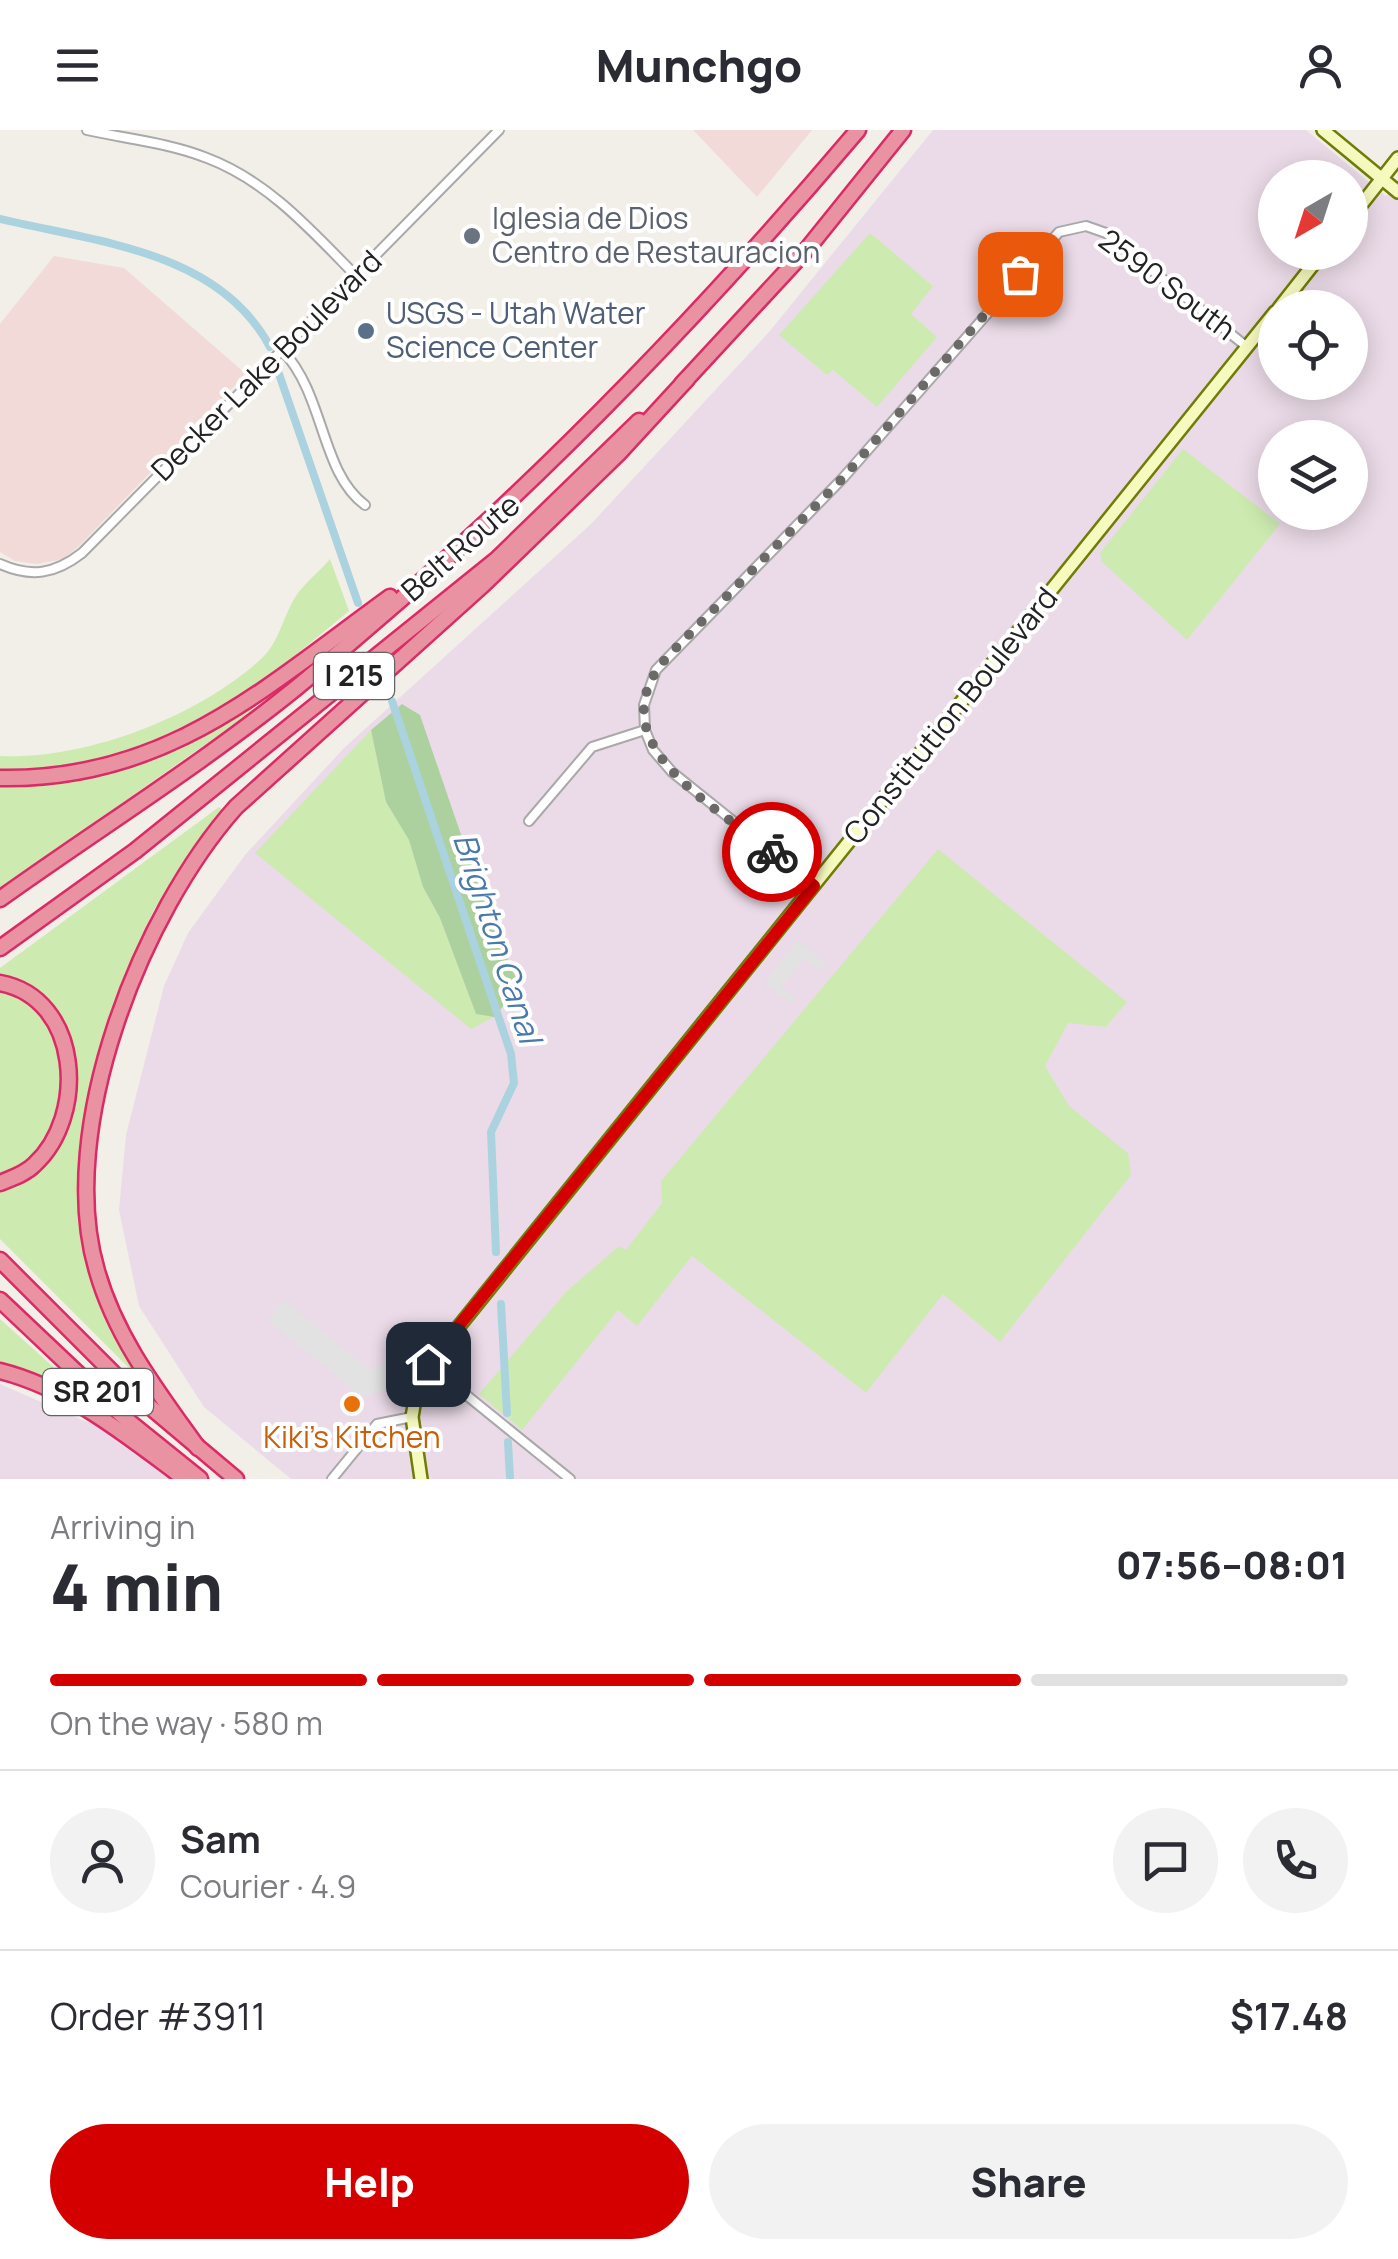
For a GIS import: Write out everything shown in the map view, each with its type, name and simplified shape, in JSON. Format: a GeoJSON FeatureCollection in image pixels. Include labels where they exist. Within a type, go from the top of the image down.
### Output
{"type":"FeatureCollection","features":[{"type":"Feature","properties":{"kind":"highway","name":"Belt Route"},"geometry":{"type":"LineString","coordinates":[[0,899],[294,690],[471,538],[626,387],[858,130]]}},
{"type":"Feature","properties":{"kind":"highway","name":"Belt Route"},"geometry":{"type":"LineString","coordinates":[[0,948],[135,850],[496,560],[618,438],[687,379],[808,248],[904,130]]}},
{"type":"Feature","properties":{"kind":"highway"},"geometry":{"type":"LineString","coordinates":[[198,1448],[123,1338],[96,1269],[89,1214],[88,1159],[97,1106],[127,985],[144,946],[200,847],[236,807],[484,584],[618,454],[687,379]]}},
{"type":"Feature","properties":{"kind":"highway"},"geometry":{"type":"LineString","coordinates":[[0,778],[96,772],[194,733],[231,712],[471,538]]}},
{"type":"Feature","properties":{"kind":"highway"},"geometry":{"type":"LineString","coordinates":[[0,983],[29,993],[47,1007],[66,1048],[68,1074],[65,1103],[46,1151],[34,1166],[0,1183]]}},
{"type":"Feature","properties":{"kind":"highway","name":"SR 201"},"geometry":{"type":"LineString","coordinates":[[0,1260],[95,1358],[236,1479]]}},
{"type":"Feature","properties":{"kind":"highway","name":"SR 201"},"geometry":{"type":"LineString","coordinates":[[0,1300],[128,1420],[200,1479]]}},
{"type":"Feature","properties":{"kind":"highway"},"geometry":{"type":"LineString","coordinates":[[0,1371],[54,1390],[100,1416],[186,1479]]}},
{"type":"Feature","properties":{"kind":"street"},"geometry":{"type":"LineString","coordinates":[[87,130],[172,147],[240,173],[286,206],[357,277]]}},
{"type":"Feature","properties":{"kind":"street","name":"Decker Lake Boulevard"},"geometry":{"type":"LineString","coordinates":[[0,564],[19,572],[49,572],[82,553],[499,130]]}},
{"type":"Feature","properties":{"kind":"street"},"geometry":{"type":"LineString","coordinates":[[1323,130],[1398,192]]}},
{"type":"Feature","properties":{"kind":"street"},"geometry":{"type":"LineString","coordinates":[[1368,196],[1398,158]]}},
{"type":"Feature","properties":{"kind":"street","name":"2590 South"},"geometry":{"type":"LineString","coordinates":[[646,730],[646,694],[661,663],[843,478],[1049,240],[1065,229],[1086,226],[1112,238],[1247,346]]}},
{"type":"Feature","properties":{"kind":"street","name":"Constitution Boulevard"},"geometry":{"type":"LineString","coordinates":[[1293,290],[1309,270]]}},
{"type":"Feature","properties":{"kind":"street","name":"Constitution Boulevard"},"geometry":{"type":"LineString","coordinates":[[412,1417],[416,1386],[428,1364],[1258,333]]}},
{"type":"Feature","properties":{"kind":"street"},"geometry":{"type":"LineString","coordinates":[[282,351],[306,378],[342,483],[364,506]]}},
{"type":"Feature","properties":{"kind":"street"},"geometry":{"type":"LineString","coordinates":[[529,821],[592,747],[646,730],[653,750],[672,772],[814,886]]}},
{"type":"Feature","properties":{"kind":"street"},"geometry":{"type":"LineString","coordinates":[[428,1364],[570,1479]]}},
{"type":"Feature","properties":{"kind":"street"},"geometry":{"type":"LineString","coordinates":[[332,1479],[377,1424],[412,1417],[421,1479]]}},
{"type":"Feature","properties":{"kind":"shaded area"},"geometry":{"type":"Polygon","coordinates":[[[693,130],[812,130],[757,197],[693,130]]]}},
{"type":"Feature","properties":{"kind":"shaded area"},"geometry":{"type":"Polygon","coordinates":[[[933,130],[1306,130],[1342,160],[1258,160],[1258,270],[1368,270],[1368,181],[1386,196],[1398,183],[1398,1479],[291,1479],[204,1407],[139,1306],[119,1210],[126,1135],[164,986],[188,933],[245,855],[344,748],[591,524],[769,332],[933,130]]]}},
{"type":"Feature","properties":{"kind":"shaded area"},"geometry":{"type":"Polygon","coordinates":[[[54,256],[124,268],[246,374],[79,546],[63,559],[37,564],[15,561],[0,552],[0,324],[54,256]]]}},
{"type":"Feature","properties":{"kind":"shaded area"},"geometry":{"type":"Polygon","coordinates":[[[798,940],[826,964],[821,971],[804,958],[781,987],[795,998],[791,1003],[764,982],[798,940]]]}},
{"type":"Feature","properties":{"kind":"shaded area"},"geometry":{"type":"Polygon","coordinates":[[[284,1300],[368,1369],[392,1363],[397,1381],[390,1383],[391,1389],[361,1396],[268,1320],[284,1300]]]}},
{"type":"Feature","properties":{"kind":"shaded area"},"geometry":{"type":"Polygon","coordinates":[[[0,1384],[94,1425],[169,1479],[0,1479],[0,1384]]]}},
{"type":"Feature","properties":{"kind":"green space"},"geometry":{"type":"Polygon","coordinates":[[[870,233],[933,286],[911,314],[937,337],[877,407],[833,370],[827,375],[779,335],[870,233]]]}},
{"type":"Feature","properties":{"kind":"green space"},"geometry":{"type":"Polygon","coordinates":[[[1183,449],[1258,507],[1258,530],[1275,530],[1187,640],[1102,562],[1100,553],[1183,449]]]}},
{"type":"Feature","properties":{"kind":"green space"},"geometry":{"type":"Polygon","coordinates":[[[330,559],[349,611],[233,707],[126,759],[0,777],[0,756],[68,751],[139,731],[206,699],[235,680],[267,653],[298,594],[330,559]]]}},
{"type":"Feature","properties":{"kind":"green space"},"geometry":{"type":"Polygon","coordinates":[[[402,704],[420,715],[491,922],[516,978],[511,997],[494,1017],[476,1014],[440,918],[423,887],[409,840],[386,802],[371,730],[402,704]]]}},
{"type":"Feature","properties":{"kind":"green space"},"geometry":{"type":"Polygon","coordinates":[[[251,705],[254,710],[0,889],[0,786],[68,780],[132,765],[192,739],[251,705]]]}},
{"type":"Feature","properties":{"kind":"green space"},"geometry":{"type":"Polygon","coordinates":[[[371,730],[386,802],[409,839],[423,887],[440,918],[476,1014],[494,1017],[471,1029],[255,853],[371,730]]]}},
{"type":"Feature","properties":{"kind":"green space"},"geometry":{"type":"Polygon","coordinates":[[[219,807],[223,810],[154,910],[118,994],[100,1061],[84,1228],[137,1370],[132,1371],[0,1239],[0,1188],[32,1172],[74,1086],[75,1065],[73,1047],[58,1020],[0,980],[0,968],[219,807]]]}},
{"type":"Feature","properties":{"kind":"green space"},"geometry":{"type":"Polygon","coordinates":[[[938,849],[1127,1002],[1106,1027],[1068,1023],[1045,1066],[1069,1106],[1128,1153],[1131,1175],[1000,1342],[943,1294],[866,1393],[692,1256],[637,1326],[618,1310],[522,1430],[479,1394],[566,1292],[619,1246],[626,1250],[662,1203],[661,1181],[938,849]]]}},
{"type":"Feature","properties":{"kind":"green space"},"geometry":{"type":"Polygon","coordinates":[[[0,992],[30,1004],[51,1025],[62,1051],[64,1080],[59,1110],[46,1137],[26,1160],[0,1176],[0,992]]]}},
{"type":"Feature","properties":{"kind":"green space"},"geometry":{"type":"Polygon","coordinates":[[[0,1319],[108,1416],[0,1369],[0,1319]]]}},
{"type":"Feature","properties":{"kind":"waterway","name":"Brighton Canal"},"geometry":{"type":"LineString","coordinates":[[0,219],[115,244],[188,270],[220,290],[248,315],[270,347]]}},
{"type":"Feature","properties":{"kind":"waterway","name":"Brighton Canal"},"geometry":{"type":"LineString","coordinates":[[279,374],[358,603]]}},
{"type":"Feature","properties":{"kind":"waterway","name":"Brighton Canal"},"geometry":{"type":"LineString","coordinates":[[392,701],[511,1054],[514,1083],[491,1132],[496,1252]]}},
{"type":"Feature","properties":{"kind":"waterway","name":"Brighton Canal"},"geometry":{"type":"LineString","coordinates":[[501,1304],[507,1413]]}},
{"type":"Feature","properties":{"kind":"waterway","name":"Brighton Canal"},"geometry":{"type":"LineString","coordinates":[[508,1442],[510,1479]]}},
{"type":"Feature","properties":{"kind":"way so far"},"geometry":{"type":"LineString","coordinates":[[772,852],[672,772],[656,754],[644,714],[651,678],[843,478],[946,364],[1020,274]]}},
{"type":"Feature","properties":{"kind":"place","name":"Iglesia de Dios Centro de Restauracion"},"geometry":{"type":"Point","coordinates":[472,236]}},
{"type":"Feature","properties":{"kind":"place","name":"USGS - Utah Water Science Center"},"geometry":{"type":"Point","coordinates":[366,331]}},
{"type":"Feature","properties":{"kind":"place","name":"Kiki's Kitchen"},"geometry":{"type":"Point","coordinates":[352,1404]}},
{"type":"Feature","properties":{"kind":"route"},"geometry":{"type":"LineString","coordinates":[[428,1364],[814,886],[772,852]]}}]}
